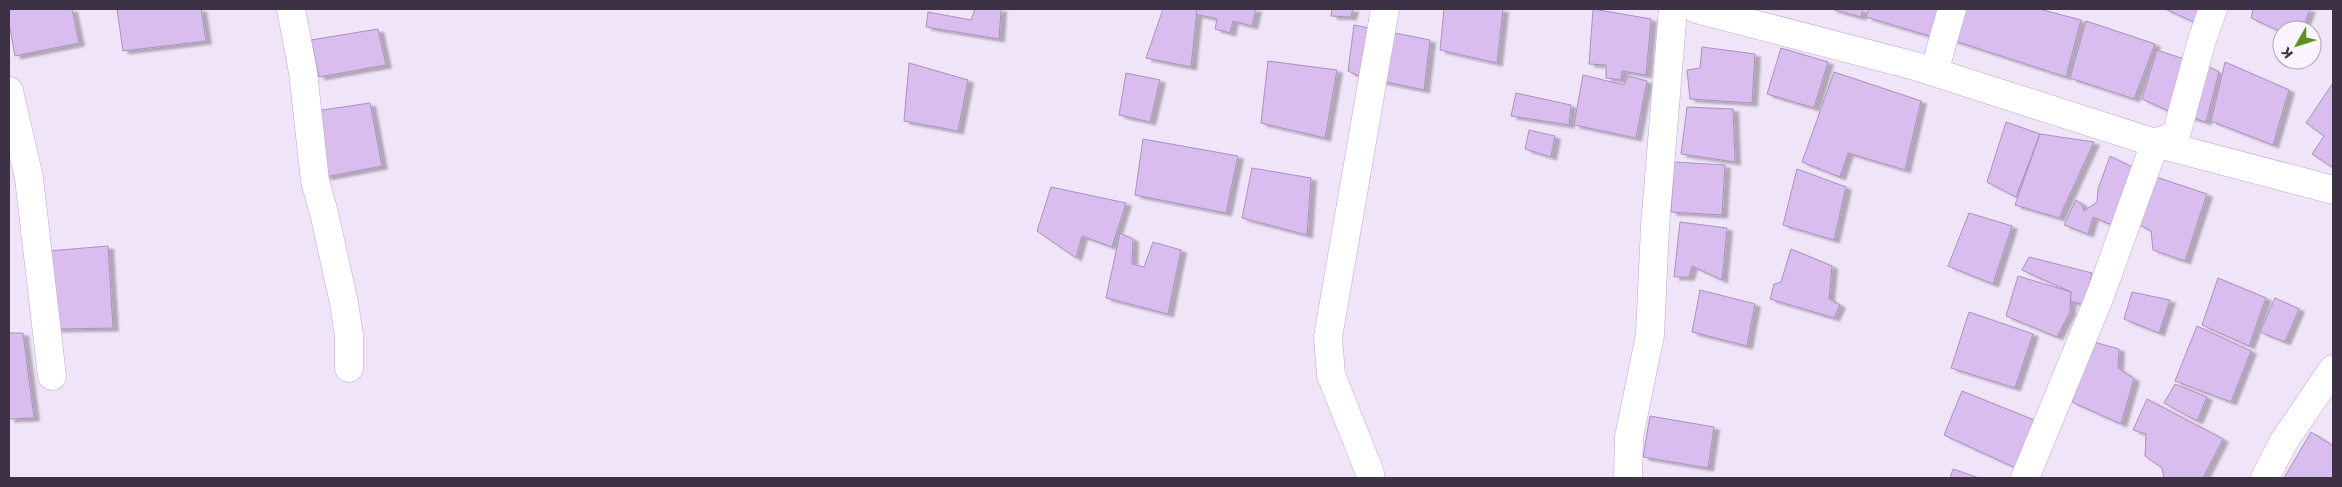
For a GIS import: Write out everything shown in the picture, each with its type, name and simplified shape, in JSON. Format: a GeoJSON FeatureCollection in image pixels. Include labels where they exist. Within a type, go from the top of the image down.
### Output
{"type":"FeatureCollection","features":[{"type":"Feature","properties":{"kind":"street"},"geometry":{"type":"LineString","coordinates":[[290,9],[303,72],[315,181],[324,213],[348,327],[349,368]]}},
{"type":"Feature","properties":{"kind":"street"},"geometry":{"type":"LineString","coordinates":[[1370,478],[1370,473],[1330,375],[1328,337],[1385,9]]}},
{"type":"Feature","properties":{"kind":"street"},"geometry":{"type":"LineString","coordinates":[[1628,478],[1629,437],[1650,335],[1654,227],[1673,9]]}},
{"type":"Feature","properties":{"kind":"street"},"geometry":{"type":"LineString","coordinates":[[1696,9],[1934,72],[2155,142],[2333,190]]}},
{"type":"Feature","properties":{"kind":"street"},"geometry":{"type":"LineString","coordinates":[[1934,72],[1952,9]]}},
{"type":"Feature","properties":{"kind":"street"},"geometry":{"type":"LineString","coordinates":[[2155,142],[2176,135],[2202,40],[2213,9]]}},
{"type":"Feature","properties":{"kind":"street"},"geometry":{"type":"LineString","coordinates":[[9,91],[29,178],[52,376]]}},
{"type":"Feature","properties":{"kind":"street"},"geometry":{"type":"LineString","coordinates":[[2025,478],[2100,296],[2155,142]]}},
{"type":"Feature","properties":{"kind":"street"},"geometry":{"type":"LineString","coordinates":[[2266,478],[2284,441],[2333,369]]}},
{"type":"Feature","properties":{"kind":"building"},"geometry":{"type":"Polygon","coordinates":[[[9,9],[72,9],[79,43],[15,56],[9,23],[9,9]]]}},
{"type":"Feature","properties":{"kind":"building"},"geometry":{"type":"Polygon","coordinates":[[[117,9],[201,9],[206,41],[123,51],[117,9]]]}},
{"type":"Feature","properties":{"kind":"building"},"geometry":{"type":"Polygon","coordinates":[[[975,9],[1001,9],[999,39],[926,27],[928,12],[971,20],[975,9]]]}},
{"type":"Feature","properties":{"kind":"building"},"geometry":{"type":"Polygon","coordinates":[[[1163,9],[1197,9],[1191,67],[1146,58],[1163,9]]]}},
{"type":"Feature","properties":{"kind":"building"},"geometry":{"type":"Polygon","coordinates":[[[1197,9],[1256,9],[1252,26],[1233,21],[1230,33],[1215,29],[1217,19],[1196,14],[1197,9]]]}},
{"type":"Feature","properties":{"kind":"building"},"geometry":{"type":"Polygon","coordinates":[[[1332,9],[1353,9],[1351,17],[1331,16],[1332,9]]]}},
{"type":"Feature","properties":{"kind":"building"},"geometry":{"type":"Polygon","coordinates":[[[1444,9],[1503,9],[1497,63],[1440,50],[1444,9]]]}},
{"type":"Feature","properties":{"kind":"building"},"geometry":{"type":"Polygon","coordinates":[[[1593,9],[1651,19],[1646,75],[1622,71],[1621,80],[1606,78],[1606,65],[1589,64],[1593,9]]]}},
{"type":"Feature","properties":{"kind":"building"},"geometry":{"type":"Polygon","coordinates":[[[1831,9],[1863,9],[1861,17],[1831,9]]]}},
{"type":"Feature","properties":{"kind":"building"},"geometry":{"type":"Polygon","coordinates":[[[1869,9],[1940,9],[1933,37],[1866,17],[1869,9]]]}},
{"type":"Feature","properties":{"kind":"building"},"geometry":{"type":"Polygon","coordinates":[[[1959,9],[2039,9],[2081,20],[2066,77],[1952,40],[1959,9]]]}},
{"type":"Feature","properties":{"kind":"building"},"geometry":{"type":"Polygon","coordinates":[[[2165,9],[2199,9],[2194,22],[2165,9]]]}},
{"type":"Feature","properties":{"kind":"building"},"geometry":{"type":"Polygon","coordinates":[[[2253,9],[2310,9],[2306,20],[2272,20],[2272,27],[2251,18],[2253,9]]]}},
{"type":"Feature","properties":{"kind":"building"},"geometry":{"type":"Polygon","coordinates":[[[2086,21],[2155,44],[2134,99],[2070,78],[2086,21]]]}},
{"type":"Feature","properties":{"kind":"building"},"geometry":{"type":"Polygon","coordinates":[[[1354,25],[1430,40],[1424,90],[1361,77],[1348,71],[1354,25]]]}},
{"type":"Feature","properties":{"kind":"building"},"geometry":{"type":"Polygon","coordinates":[[[378,29],[386,65],[319,77],[311,40],[378,29]]]}},
{"type":"Feature","properties":{"kind":"building"},"geometry":{"type":"Polygon","coordinates":[[[1702,47],[1755,54],[1752,103],[1690,99],[1687,70],[1700,68],[1702,47]]]}},
{"type":"Feature","properties":{"kind":"building"},"geometry":{"type":"Polygon","coordinates":[[[1781,48],[1828,62],[1814,108],[1767,94],[1781,48]]]}},
{"type":"Feature","properties":{"kind":"building"},"geometry":{"type":"Polygon","coordinates":[[[2157,50],[2187,60],[2169,111],[2142,99],[2157,50]]]}},
{"type":"Feature","properties":{"kind":"building"},"geometry":{"type":"Polygon","coordinates":[[[1268,61],[1337,70],[1325,138],[1261,123],[1268,61]]]}},
{"type":"Feature","properties":{"kind":"building"},"geometry":{"type":"Polygon","coordinates":[[[2225,62],[2289,90],[2273,145],[2211,121],[2225,62]]]}},
{"type":"Feature","properties":{"kind":"building"},"geometry":{"type":"Polygon","coordinates":[[[909,63],[968,80],[958,131],[904,121],[909,63]]]}},
{"type":"Feature","properties":{"kind":"building"},"geometry":{"type":"Polygon","coordinates":[[[2201,63],[2219,72],[2206,122],[2186,116],[2201,63]]]}},
{"type":"Feature","properties":{"kind":"building"},"geometry":{"type":"Polygon","coordinates":[[[1834,72],[1921,101],[1905,170],[1848,153],[1840,177],[1802,162],[1834,72]]]}},
{"type":"Feature","properties":{"kind":"building"},"geometry":{"type":"Polygon","coordinates":[[[1126,73],[1160,80],[1150,122],[1119,115],[1126,73]]]}},
{"type":"Feature","properties":{"kind":"building"},"geometry":{"type":"Polygon","coordinates":[[[1583,75],[1624,85],[1628,76],[1647,81],[1636,138],[1574,125],[1583,75]]]}},
{"type":"Feature","properties":{"kind":"building"},"geometry":{"type":"Polygon","coordinates":[[[2333,83],[2333,168],[2312,154],[2324,136],[2306,123],[2333,83]]]}},
{"type":"Feature","properties":{"kind":"building"},"geometry":{"type":"Polygon","coordinates":[[[1516,93],[1571,105],[1569,125],[1511,116],[1516,93]]]}},
{"type":"Feature","properties":{"kind":"building"},"geometry":{"type":"Polygon","coordinates":[[[370,103],[382,166],[325,177],[316,111],[370,103]]]}},
{"type":"Feature","properties":{"kind":"building"},"geometry":{"type":"Polygon","coordinates":[[[1687,107],[1733,109],[1735,162],[1681,154],[1687,107]]]}},
{"type":"Feature","properties":{"kind":"building"},"geometry":{"type":"Polygon","coordinates":[[[2006,122],[2040,134],[2016,197],[1987,182],[2006,122]]]}},
{"type":"Feature","properties":{"kind":"building"},"geometry":{"type":"Polygon","coordinates":[[[1529,130],[1555,136],[1551,157],[1525,149],[1529,130]]]}},
{"type":"Feature","properties":{"kind":"building"},"geometry":{"type":"Polygon","coordinates":[[[2040,134],[2094,142],[2059,218],[2015,205],[2040,134]]]}},
{"type":"Feature","properties":{"kind":"building"},"geometry":{"type":"Polygon","coordinates":[[[1143,139],[1238,156],[1226,213],[1135,195],[1143,139]]]}},
{"type":"Feature","properties":{"kind":"building"},"geometry":{"type":"Polygon","coordinates":[[[2110,156],[2134,168],[2112,225],[2093,217],[2088,234],[2064,225],[2076,200],[2081,203],[2084,211],[2097,202],[2098,189],[2110,156]]]}},
{"type":"Feature","properties":{"kind":"building"},"geometry":{"type":"Polygon","coordinates":[[[1674,162],[1725,165],[1722,215],[1671,212],[1674,162]]]}},
{"type":"Feature","properties":{"kind":"building"},"geometry":{"type":"Polygon","coordinates":[[[1252,168],[1311,178],[1307,235],[1242,218],[1252,168]]]}},
{"type":"Feature","properties":{"kind":"building"},"geometry":{"type":"Polygon","coordinates":[[[1797,169],[1846,187],[1834,240],[1783,225],[1797,169]]]}},
{"type":"Feature","properties":{"kind":"building"},"geometry":{"type":"Polygon","coordinates":[[[2150,175],[2207,194],[2185,261],[2153,250],[2151,231],[2133,221],[2150,175]]]}},
{"type":"Feature","properties":{"kind":"building"},"geometry":{"type":"Polygon","coordinates":[[[1051,187],[1126,203],[1112,247],[1082,236],[1076,258],[1037,231],[1051,187]]]}},
{"type":"Feature","properties":{"kind":"building"},"geometry":{"type":"Polygon","coordinates":[[[1969,213],[2012,226],[1993,284],[1948,266],[1969,213]]]}},
{"type":"Feature","properties":{"kind":"building"},"geometry":{"type":"Polygon","coordinates":[[[1680,222],[1727,228],[1722,280],[1692,266],[1689,277],[1674,277],[1680,222]]]}},
{"type":"Feature","properties":{"kind":"building"},"geometry":{"type":"Polygon","coordinates":[[[1120,233],[1133,239],[1132,264],[1144,267],[1153,242],[1181,250],[1168,314],[1106,298],[1120,233]]]}},
{"type":"Feature","properties":{"kind":"building"},"geometry":{"type":"Polygon","coordinates":[[[108,246],[113,328],[56,329],[48,251],[108,246]]]}},
{"type":"Feature","properties":{"kind":"building"},"geometry":{"type":"Polygon","coordinates":[[[1791,249],[1832,266],[1829,299],[1840,305],[1834,318],[1770,299],[1774,284],[1781,282],[1791,249]]]}},
{"type":"Feature","properties":{"kind":"building"},"geometry":{"type":"Polygon","coordinates":[[[2029,257],[2092,273],[2085,305],[2070,301],[2071,292],[2022,270],[2029,257]]]}},
{"type":"Feature","properties":{"kind":"building"},"geometry":{"type":"Polygon","coordinates":[[[2018,276],[2071,292],[2070,312],[2057,337],[2006,316],[2018,276]]]}},
{"type":"Feature","properties":{"kind":"building"},"geometry":{"type":"Polygon","coordinates":[[[2218,278],[2266,298],[2249,346],[2202,325],[2218,278]]]}},
{"type":"Feature","properties":{"kind":"building"},"geometry":{"type":"Polygon","coordinates":[[[1700,290],[1755,304],[1747,346],[1692,332],[1700,290]]]}},
{"type":"Feature","properties":{"kind":"building"},"geometry":{"type":"Polygon","coordinates":[[[2132,292],[2170,300],[2159,333],[2124,319],[2132,292]]]}},
{"type":"Feature","properties":{"kind":"building"},"geometry":{"type":"Polygon","coordinates":[[[2275,298],[2299,309],[2285,342],[2260,332],[2275,298]]]}},
{"type":"Feature","properties":{"kind":"building"},"geometry":{"type":"Polygon","coordinates":[[[1969,312],[2033,334],[2015,388],[1951,368],[1969,312]]]}},
{"type":"Feature","properties":{"kind":"building"},"geometry":{"type":"Polygon","coordinates":[[[2197,326],[2251,351],[2231,402],[2175,381],[2197,326]]]}},
{"type":"Feature","properties":{"kind":"building"},"geometry":{"type":"Polygon","coordinates":[[[9,333],[23,333],[34,418],[9,419],[9,333]]]}},
{"type":"Feature","properties":{"kind":"building"},"geometry":{"type":"Polygon","coordinates":[[[2090,341],[2119,349],[2118,368],[2134,379],[2121,424],[2072,402],[2090,341]]]}},
{"type":"Feature","properties":{"kind":"building"},"geometry":{"type":"Polygon","coordinates":[[[2175,384],[2207,397],[2197,421],[2164,403],[2175,384]]]}},
{"type":"Feature","properties":{"kind":"building"},"geometry":{"type":"Polygon","coordinates":[[[1962,391],[2034,420],[2018,469],[1944,435],[1962,391]]]}},
{"type":"Feature","properties":{"kind":"building"},"geometry":{"type":"Polygon","coordinates":[[[2147,399],[2223,439],[2203,478],[2164,478],[2162,468],[2145,456],[2146,434],[2133,430],[2147,399]]]}},
{"type":"Feature","properties":{"kind":"building"},"geometry":{"type":"Polygon","coordinates":[[[1650,416],[1714,427],[1708,468],[1643,457],[1650,416]]]}},
{"type":"Feature","properties":{"kind":"building"},"geometry":{"type":"Polygon","coordinates":[[[2311,432],[2333,446],[2333,478],[2284,478],[2311,432]]]}},
{"type":"Feature","properties":{"kind":"building"},"geometry":{"type":"Polygon","coordinates":[[[1953,469],[1979,478],[1950,478],[1953,469]]]}}]}
